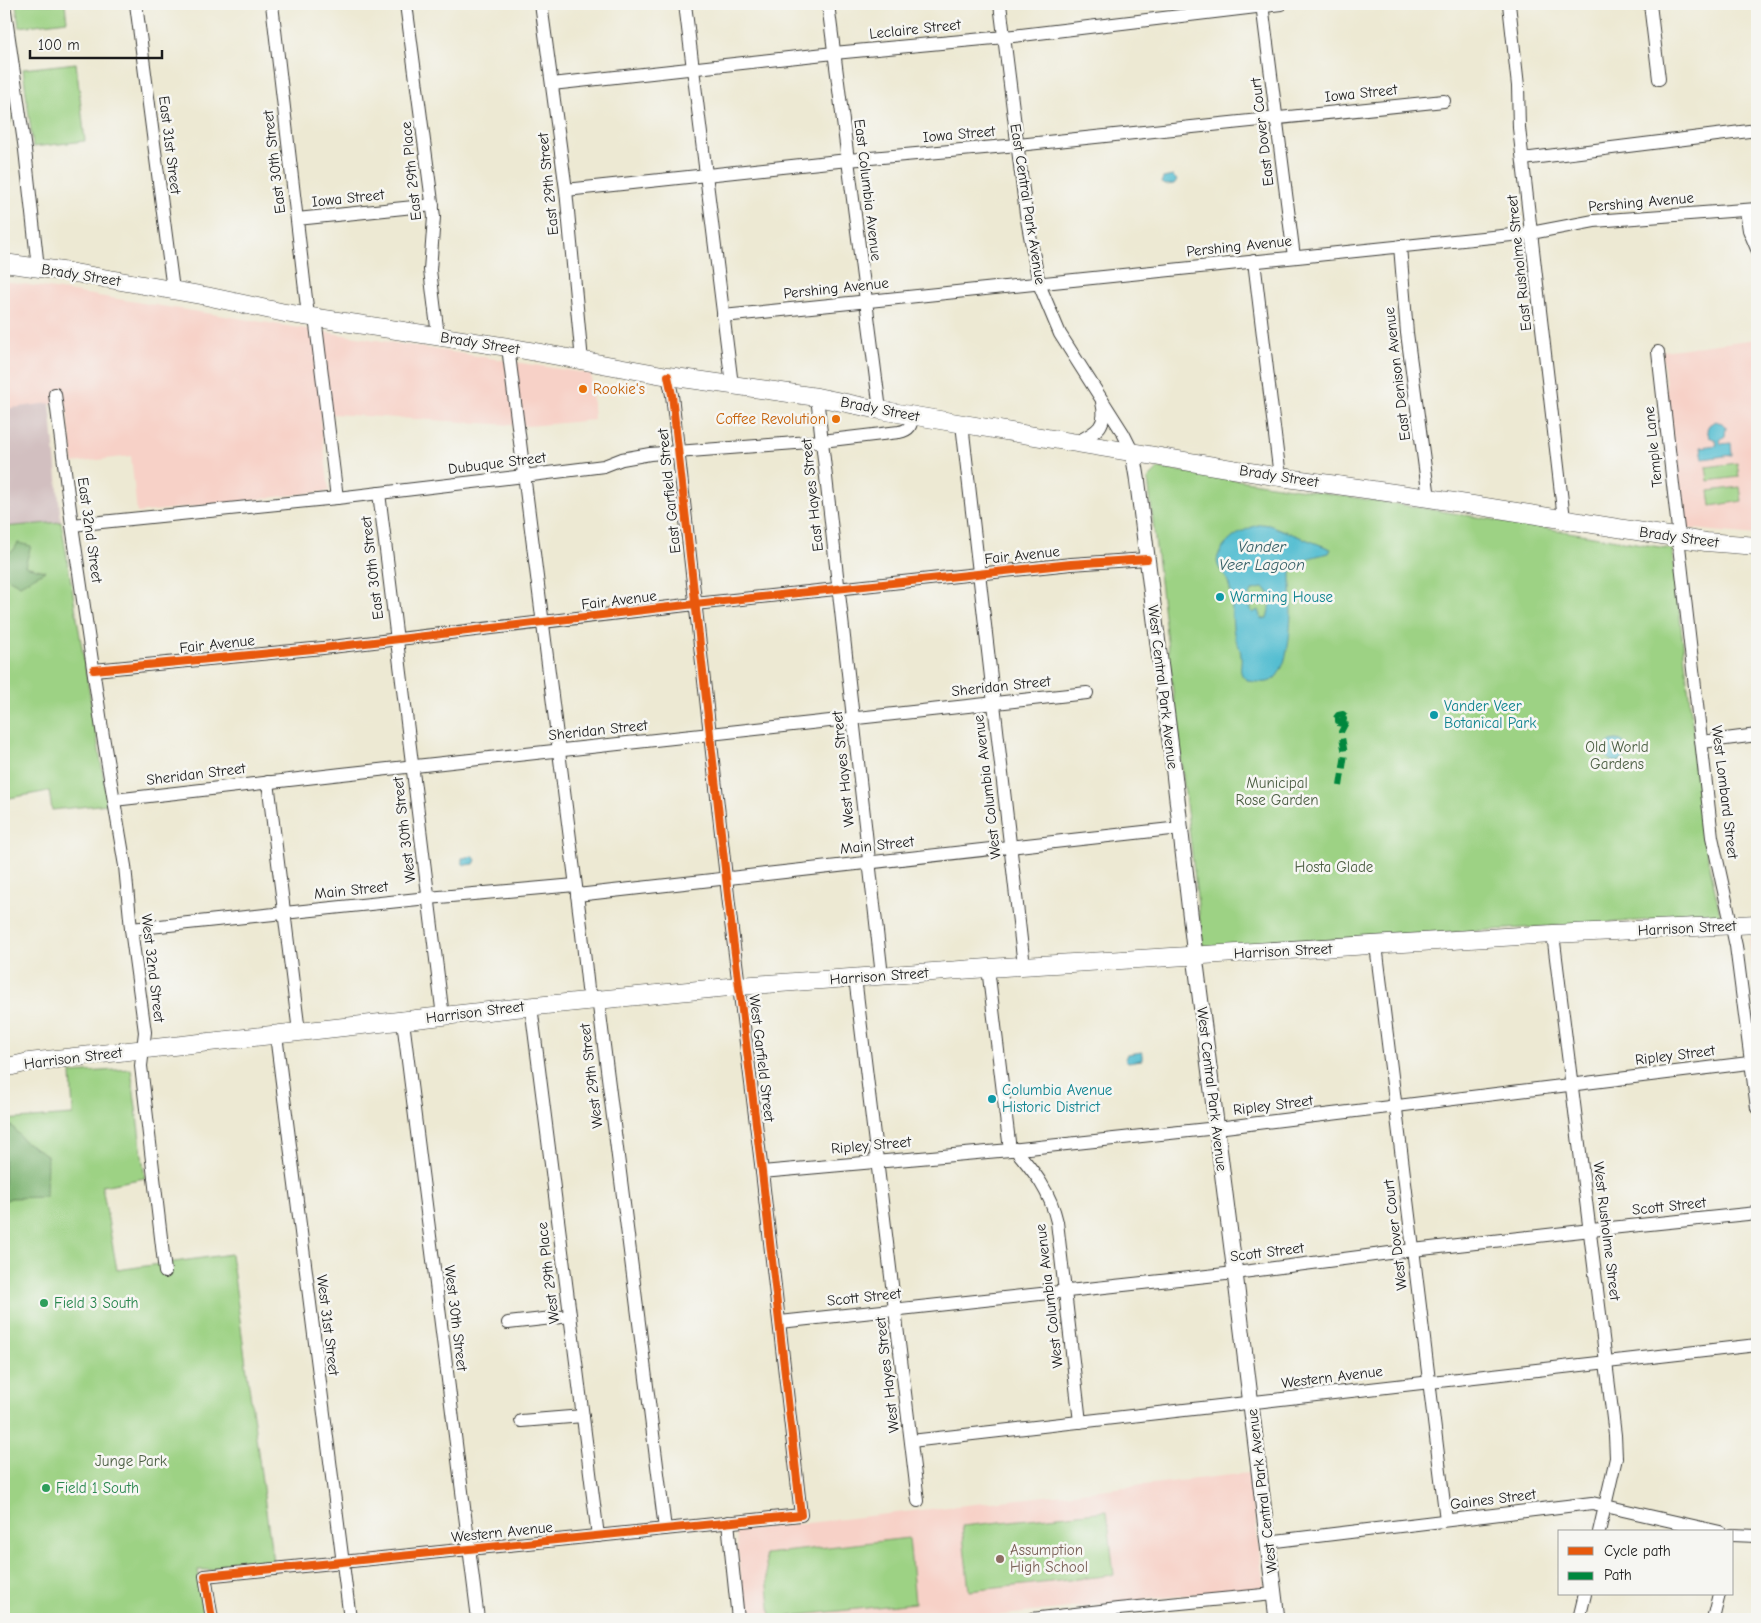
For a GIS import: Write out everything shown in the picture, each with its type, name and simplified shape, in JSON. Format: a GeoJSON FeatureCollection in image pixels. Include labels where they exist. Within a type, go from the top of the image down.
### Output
{"type":"FeatureCollection","features":[{"type":"Feature","properties":{"kind":"highway","name":"Brady Street"},"geometry":{"type":"LineString","coordinates":[[4,263],[173,290],[311,317],[508,347],[668,376],[817,396],[880,410],[1280,477],[1428,498],[1706,542],[1757,546]]}},
{"type":"Feature","properties":{"kind":"highway","name":"Harrison Street"},"geometry":{"type":"LineString","coordinates":[[4,1068],[29,1062],[276,1034],[531,1006],[739,986],[988,968],[1553,934],[1757,924]]}},
{"type":"Feature","properties":{"kind":"main road","name":"East Central Park Avenue"},"geometry":{"type":"LineString","coordinates":[[1133,453],[1147,559]]}},
{"type":"Feature","properties":{"kind":"main road","name":"West Central Park Avenue"},"geometry":{"type":"LineString","coordinates":[[1147,559],[1194,956],[1277,1619]]}},
{"type":"Feature","properties":{"kind":"street"},"geometry":{"type":"LineString","coordinates":[[4,4],[38,268]]}},
{"type":"Feature","properties":{"kind":"street","name":"East 31st Street"},"geometry":{"type":"LineString","coordinates":[[136,4],[173,290]]}},
{"type":"Feature","properties":{"kind":"street","name":"East 30th Street"},"geometry":{"type":"LineString","coordinates":[[272,4],[297,220],[337,498]]}},
{"type":"Feature","properties":{"kind":"street","name":"East 29th Place"},"geometry":{"type":"LineString","coordinates":[[406,4],[433,205],[434,217],[430,270],[438,336]]}},
{"type":"Feature","properties":{"kind":"street","name":"East 29th Street"},"geometry":{"type":"LineString","coordinates":[[541,4],[566,190],[582,361]]}},
{"type":"Feature","properties":{"kind":"street"},"geometry":{"type":"LineString","coordinates":[[685,4],[732,385]]}},
{"type":"Feature","properties":{"kind":"street","name":"East Columbia Avenue"},"geometry":{"type":"LineString","coordinates":[[828,4],[880,410]]}},
{"type":"Feature","properties":{"kind":"street","name":"East Central Park Avenue"},"geometry":{"type":"LineString","coordinates":[[1000,4],[1026,214],[1043,298],[1060,334],[1123,433],[1133,453]]}},
{"type":"Feature","properties":{"kind":"street","name":"Leclaire Street"},"geometry":{"type":"LineString","coordinates":[[552,84],[834,53],[1004,37],[1281,4]]}},
{"type":"Feature","properties":{"kind":"street","name":"East Rusholme Street"},"geometry":{"type":"LineString","coordinates":[[1508,4],[1518,86],[1518,119],[1564,520]]}},
{"type":"Feature","properties":{"kind":"street"},"geometry":{"type":"LineString","coordinates":[[1650,4],[1659,79]]}},
{"type":"Feature","properties":{"kind":"street","name":"East Dover Court"},"geometry":{"type":"LineString","coordinates":[[1262,5],[1294,257]]}},
{"type":"Feature","properties":{"kind":"street","name":"Iowa Street"},"geometry":{"type":"LineString","coordinates":[[566,190],[1444,100]]}},
{"type":"Feature","properties":{"kind":"street"},"geometry":{"type":"LineString","coordinates":[[1523,159],[1757,130]]}},
{"type":"Feature","properties":{"kind":"street","name":"Iowa Street"},"geometry":{"type":"LineString","coordinates":[[297,220],[433,205]]}},
{"type":"Feature","properties":{"kind":"street"},"geometry":{"type":"LineString","coordinates":[[1752,209],[1749,230],[1757,249]]}},
{"type":"Feature","properties":{"kind":"street","name":"Pershing Avenue"},"geometry":{"type":"LineString","coordinates":[[724,316],[1531,233],[1594,221],[1752,209]]}},
{"type":"Feature","properties":{"kind":"street","name":"East Denison Avenue"},"geometry":{"type":"LineString","coordinates":[[1400,246],[1408,333],[1428,498]]}},
{"type":"Feature","properties":{"kind":"street"},"geometry":{"type":"LineString","coordinates":[[1254,261],[1280,477]]}},
{"type":"Feature","properties":{"kind":"street"},"geometry":{"type":"LineString","coordinates":[[508,347],[543,622]]}},
{"type":"Feature","properties":{"kind":"street","name":"Temple Lane"},"geometry":{"type":"LineString","coordinates":[[1658,352],[1678,537]]}},
{"type":"Feature","properties":{"kind":"street","name":"East Garfield Street"},"geometry":{"type":"LineString","coordinates":[[668,376],[672,395],[695,604]]}},
{"type":"Feature","properties":{"kind":"street","name":"East 32nd Street"},"geometry":{"type":"LineString","coordinates":[[55,394],[94,670]]}},
{"type":"Feature","properties":{"kind":"street","name":"East Hayes Street"},"geometry":{"type":"LineString","coordinates":[[817,396],[839,589]]}},
{"type":"Feature","properties":{"kind":"street"},"geometry":{"type":"LineString","coordinates":[[1077,442],[1097,432],[1101,426],[1104,409],[1102,400]]}},
{"type":"Feature","properties":{"kind":"street","name":"Dubuque Street"},"geometry":{"type":"LineString","coordinates":[[72,525],[337,498],[524,476],[604,466],[622,459],[650,454],[822,441],[904,431],[909,430],[912,425],[913,415]]}},
{"type":"Feature","properties":{"kind":"street"},"geometry":{"type":"LineString","coordinates":[[962,424],[979,574]]}},
{"type":"Feature","properties":{"kind":"street","name":"East 30th Street"},"geometry":{"type":"LineString","coordinates":[[379,493],[397,639]]}},
{"type":"Feature","properties":{"kind":"street","name":"West Lombard Street"},"geometry":{"type":"LineString","coordinates":[[1678,537],[1712,838],[1732,926],[1742,982],[1755,1062],[1757,1108]]}},
{"type":"Feature","properties":{"kind":"street","name":"Fair Avenue"},"geometry":{"type":"LineString","coordinates":[[94,670],[397,639],[695,604],[1071,564],[1147,559]]}},
{"type":"Feature","properties":{"kind":"street","name":"West Columbia Avenue"},"geometry":{"type":"LineString","coordinates":[[979,574],[1024,966]]}},
{"type":"Feature","properties":{"kind":"street","name":"West Hayes Street"},"geometry":{"type":"LineString","coordinates":[[839,589],[882,976]]}},
{"type":"Feature","properties":{"kind":"street","name":"West Garfield Street"},"geometry":{"type":"LineString","coordinates":[[695,604],[801,1515]]}},
{"type":"Feature","properties":{"kind":"street","name":"West 29th Street"},"geometry":{"type":"LineString","coordinates":[[543,622],[588,989],[599,1006],[665,1529]]}},
{"type":"Feature","properties":{"kind":"street","name":"West 30th Street"},"geometry":{"type":"LineString","coordinates":[[397,639],[443,1016]]}},
{"type":"Feature","properties":{"kind":"street","name":"West 32nd Street"},"geometry":{"type":"LineString","coordinates":[[94,670],[125,866],[144,1032],[141,1066],[164,1272]]}},
{"type":"Feature","properties":{"kind":"street","name":"Sheridan Street"},"geometry":{"type":"LineString","coordinates":[[114,800],[1087,693]]}},
{"type":"Feature","properties":{"kind":"street"},"geometry":{"type":"LineString","coordinates":[[1702,742],[1757,735]]}},
{"type":"Feature","properties":{"kind":"street"},"geometry":{"type":"LineString","coordinates":[[268,782],[299,1032]]}},
{"type":"Feature","properties":{"kind":"street","name":"Main Street"},"geometry":{"type":"LineString","coordinates":[[131,929],[428,898],[576,890],[726,878],[1180,828]]}},
{"type":"Feature","properties":{"kind":"street","name":"West Rusholme Street"},"geometry":{"type":"LineString","coordinates":[[1553,934],[1615,1435],[1616,1458],[1599,1530]]}},
{"type":"Feature","properties":{"kind":"street","name":"West Dover Court"},"geometry":{"type":"LineString","coordinates":[[1376,945],[1446,1520]]}},
{"type":"Feature","properties":{"kind":"street"},"geometry":{"type":"LineString","coordinates":[[988,968],[1012,1149]]}},
{"type":"Feature","properties":{"kind":"street","name":"West Hayes Street"},"geometry":{"type":"LineString","coordinates":[[855,977],[918,1501]]}},
{"type":"Feature","properties":{"kind":"street","name":"West 29th Place"},"geometry":{"type":"LineString","coordinates":[[531,1006],[598,1536]]}},
{"type":"Feature","properties":{"kind":"street","name":"West 30th Street"},"geometry":{"type":"LineString","coordinates":[[403,1021],[478,1619]]}},
{"type":"Feature","properties":{"kind":"street","name":"West 31st Street"},"geometry":{"type":"LineString","coordinates":[[276,1034],[324,1426],[350,1619]]}},
{"type":"Feature","properties":{"kind":"street","name":"Ripley Street"},"geometry":{"type":"LineString","coordinates":[[762,1172],[1217,1128],[1755,1062]]}},
{"type":"Feature","properties":{"kind":"street","name":"West Columbia Avenue"},"geometry":{"type":"LineString","coordinates":[[1012,1149],[1041,1180],[1054,1210],[1080,1422]]}},
{"type":"Feature","properties":{"kind":"street","name":"Scott Street"},"geometry":{"type":"LineString","coordinates":[[780,1322],[1065,1292],[1235,1273],[1413,1250],[1757,1213]]}},
{"type":"Feature","properties":{"kind":"street"},"geometry":{"type":"LineString","coordinates":[[508,1323],[570,1316]]}},
{"type":"Feature","properties":{"kind":"street","name":"Western Avenue"},"geometry":{"type":"LineString","coordinates":[[911,1440],[1757,1345]]}},
{"type":"Feature","properties":{"kind":"street"},"geometry":{"type":"LineString","coordinates":[[521,1421],[583,1416]]}},
{"type":"Feature","properties":{"kind":"street","name":"Gaines Street"},"geometry":{"type":"LineString","coordinates":[[1267,1542],[1592,1503],[1709,1530]]}},
{"type":"Feature","properties":{"kind":"street","name":"Western Avenue"},"geometry":{"type":"LineString","coordinates":[[212,1619],[206,1576],[801,1515]]}},
{"type":"Feature","properties":{"kind":"street"},"geometry":{"type":"LineString","coordinates":[[728,1522],[738,1619]]}},
{"type":"Feature","properties":{"kind":"street","name":"Gaines Street"},"geometry":{"type":"LineString","coordinates":[[1734,1535],[1757,1536]]}},
{"type":"Feature","properties":{"kind":"street"},"geometry":{"type":"LineString","coordinates":[[1032,1619],[1274,1594]]}},
{"type":"Feature","properties":{"kind":"street"},"geometry":{"type":"LineString","coordinates":[[1579,1619],[1585,1596]]}},
{"type":"Feature","properties":{"kind":"street"},"geometry":{"type":"LineString","coordinates":[[1713,1619],[1719,1596]]}},
{"type":"Feature","properties":{"kind":"shaded area"},"geometry":{"type":"Polygon","coordinates":[[[4,281],[591,374],[594,420],[528,426],[334,414],[320,416],[329,491],[137,513],[131,456],[73,463],[66,403],[4,409],[4,281]]]}},
{"type":"Feature","properties":{"kind":"shaded area"},"geometry":{"type":"Polygon","coordinates":[[[1757,339],[1757,535],[1682,528],[1662,351],[1757,339]]]}},
{"type":"Feature","properties":{"kind":"shaded area"},"geometry":{"type":"Polygon","coordinates":[[[50,403],[61,522],[4,527],[4,409],[50,403]]]}},
{"type":"Feature","properties":{"kind":"shaded area"},"geometry":{"type":"Polygon","coordinates":[[[1757,938],[1757,1014],[1749,939],[1757,938]]]}},
{"type":"Feature","properties":{"kind":"shaded area","name":"Assumption High School"},"geometry":{"type":"Polygon","coordinates":[[[1249,1473],[1264,1587],[967,1619],[745,1619],[736,1531],[1249,1473]]]}},
{"type":"Feature","properties":{"kind":"green space"},"geometry":{"type":"Polygon","coordinates":[[[16,4],[65,4],[67,21],[19,27],[16,4]]]}},
{"type":"Feature","properties":{"kind":"green space"},"geometry":{"type":"Polygon","coordinates":[[[76,63],[85,141],[33,147],[23,69],[76,63]]]}},
{"type":"Feature","properties":{"kind":"green space"},"geometry":{"type":"Polygon","coordinates":[[[4,65],[11,122],[4,123],[4,65]]]}},
{"type":"Feature","properties":{"kind":"green space"},"geometry":{"type":"Polygon","coordinates":[[[1737,463],[1739,477],[1708,481],[1706,467],[1737,463]]]}},
{"type":"Feature","properties":{"kind":"green space","name":"Vander Veer Botanical Park"},"geometry":{"type":"Polygon","coordinates":[[[1159,468],[1410,506],[1672,549],[1708,858],[1720,914],[1715,916],[1203,948],[1148,479],[1159,468]]]}},
{"type":"Feature","properties":{"kind":"green space"},"geometry":{"type":"Polygon","coordinates":[[[1740,487],[1742,501],[1711,506],[1709,491],[1740,487]]]}},
{"type":"Feature","properties":{"kind":"green space"},"geometry":{"type":"Polygon","coordinates":[[[61,522],[108,804],[52,810],[49,791],[4,799],[4,527],[61,522]]]}},
{"type":"Feature","properties":{"kind":"green space"},"geometry":{"type":"Polygon","coordinates":[[[18,543],[31,546],[25,566],[45,571],[20,585],[4,576],[4,553],[13,551],[18,543]]]}},
{"type":"Feature","properties":{"kind":"green space","name":"Junge Park"},"geometry":{"type":"Polygon","coordinates":[[[131,1069],[145,1178],[102,1186],[117,1270],[231,1254],[274,1569],[198,1570],[206,1619],[4,1619],[4,1120],[73,1115],[71,1073],[131,1069]]]}},
{"type":"Feature","properties":{"kind":"green space"},"geometry":{"type":"Polygon","coordinates":[[[12,1126],[24,1141],[47,1155],[46,1197],[11,1198],[4,1201],[4,1127],[12,1126]]]}},
{"type":"Feature","properties":{"kind":"green space"},"geometry":{"type":"Polygon","coordinates":[[[4,1407],[10,1412],[4,1439],[4,1407]]]}},
{"type":"Feature","properties":{"kind":"green space"},"geometry":{"type":"Polygon","coordinates":[[[1107,1511],[1114,1575],[969,1591],[962,1526],[1107,1511]]]}},
{"type":"Feature","properties":{"kind":"green space"},"geometry":{"type":"Polygon","coordinates":[[[909,1538],[915,1603],[771,1618],[765,1554],[909,1538]]]}},
{"type":"Feature","properties":{"kind":"water"},"geometry":{"type":"Polygon","coordinates":[[[1173,176],[1177,180],[1174,184],[1166,185],[1161,183],[1163,178],[1173,176]]]}},
{"type":"Feature","properties":{"kind":"water"},"geometry":{"type":"Polygon","coordinates":[[[1715,421],[1722,423],[1726,427],[1725,436],[1720,440],[1721,444],[1731,443],[1732,455],[1703,459],[1701,447],[1717,445],[1716,440],[1709,437],[1707,429],[1715,421]]]}},
{"type":"Feature","properties":{"kind":"water","name":"Vander Veer Lagoon"},"geometry":{"type":"Polygon","coordinates":[[[1261,524],[1269,525],[1331,549],[1329,553],[1312,557],[1298,564],[1291,573],[1291,612],[1286,656],[1282,668],[1276,677],[1264,682],[1249,681],[1242,675],[1241,653],[1233,628],[1229,585],[1217,563],[1222,548],[1231,539],[1242,531],[1261,524]],[[1266,589],[1253,590],[1248,598],[1252,612],[1258,610],[1261,619],[1267,618],[1272,598],[1266,589]]]}},
{"type":"Feature","properties":{"kind":"water"},"geometry":{"type":"Polygon","coordinates":[[[1612,740],[1620,740],[1627,747],[1627,755],[1620,762],[1612,762],[1605,755],[1605,747],[1612,740]]]}},
{"type":"Feature","properties":{"kind":"water"},"geometry":{"type":"Polygon","coordinates":[[[473,856],[476,860],[474,864],[465,865],[462,863],[462,858],[473,856]]]}},
{"type":"Feature","properties":{"kind":"water"},"geometry":{"type":"Polygon","coordinates":[[[1142,1052],[1142,1060],[1128,1062],[1125,1059],[1127,1054],[1142,1052]]]}},
{"type":"Feature","properties":{"kind":"marked path"},"geometry":{"type":"LineString","coordinates":[[1340,719],[1342,718],[1342,721],[1338,721],[1340,716],[1344,719],[1343,724],[1337,723],[1335,719],[1338,715],[1343,714],[1346,718],[1341,732],[1345,754],[1340,786]]}},
{"type":"Feature","properties":{"kind":"cycle path"},"geometry":{"type":"LineString","coordinates":[[212,1619],[205,1576],[801,1515],[731,922],[672,395],[668,376]]}},
{"type":"Feature","properties":{"kind":"cycle path"},"geometry":{"type":"LineString","coordinates":[[94,670],[323,648],[695,604],[1071,564],[1147,559]]}},
{"type":"Feature","properties":{"kind":"place","name":"Rookie's"},"geometry":{"type":"Point","coordinates":[583,389]}},
{"type":"Feature","properties":{"kind":"place","name":"Coffee Revolution"},"geometry":{"type":"Point","coordinates":[836,419]}},
{"type":"Feature","properties":{"kind":"place","name":"Warming House"},"geometry":{"type":"Point","coordinates":[1220,597]}},
{"type":"Feature","properties":{"kind":"place","name":"Vander Veer Botanical Park"},"geometry":{"type":"Point","coordinates":[1434,715]}},
{"type":"Feature","properties":{"kind":"place","name":"Columbia Avenue Historic District"},"geometry":{"type":"Point","coordinates":[992,1099]}},
{"type":"Feature","properties":{"kind":"place","name":"Field 3 South"},"geometry":{"type":"Point","coordinates":[44,1303]}},
{"type":"Feature","properties":{"kind":"place","name":"Field 1 South"},"geometry":{"type":"Point","coordinates":[46,1488]}},
{"type":"Feature","properties":{"kind":"place","name":"Assumption High School"},"geometry":{"type":"Point","coordinates":[1000,1559]}},
{"type":"Feature","properties":{"kind":"park label","name":"Old World Gardens"},"geometry":{"type":"Point","coordinates":[1617,756]}},
{"type":"Feature","properties":{"kind":"park label","name":"Municipal Rose Garden"},"geometry":{"type":"Point","coordinates":[1277,792]}},
{"type":"Feature","properties":{"kind":"park label","name":"Hosta Glade"},"geometry":{"type":"Point","coordinates":[1334,867]}}]}
